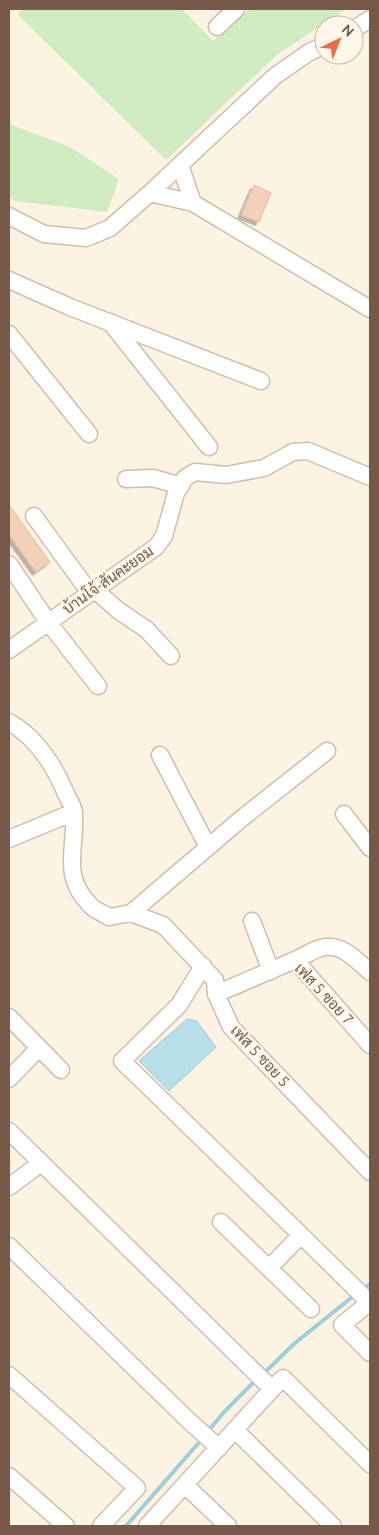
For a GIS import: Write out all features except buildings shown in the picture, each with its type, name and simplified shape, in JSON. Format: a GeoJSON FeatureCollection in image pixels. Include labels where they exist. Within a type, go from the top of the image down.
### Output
{"type":"FeatureCollection","features":[{"type":"Feature","properties":{"kind":"street"},"geometry":{"type":"LineString","coordinates":[[217,27],[236,9]]}},
{"type":"Feature","properties":{"kind":"street"},"geometry":{"type":"LineString","coordinates":[[9,216],[44,234],[86,238],[110,228],[275,76],[314,49]]}},
{"type":"Feature","properties":{"kind":"street"},"geometry":{"type":"LineString","coordinates":[[180,165],[193,203]]}},
{"type":"Feature","properties":{"kind":"street"},"geometry":{"type":"LineString","coordinates":[[150,193],[193,203],[370,308]]}},
{"type":"Feature","properties":{"kind":"street"},"geometry":{"type":"LineString","coordinates":[[9,280],[70,307],[262,380]]}},
{"type":"Feature","properties":{"kind":"street"},"geometry":{"type":"LineString","coordinates":[[110,322],[209,447]]}},
{"type":"Feature","properties":{"kind":"street"},"geometry":{"type":"LineString","coordinates":[[9,334],[89,434]]}},
{"type":"Feature","properties":{"kind":"street"},"geometry":{"type":"LineString","coordinates":[[126,478],[153,478],[181,486],[185,478],[196,472],[226,475],[264,468],[293,452],[308,451],[370,476]]}},
{"type":"Feature","properties":{"kind":"street","name":"บ้านโจ้-สันคะยอม"},"geometry":{"type":"LineString","coordinates":[[9,650],[156,547],[164,536],[176,493],[181,486]]}},
{"type":"Feature","properties":{"kind":"street"},"geometry":{"type":"LineString","coordinates":[[34,516],[92,592],[146,629],[171,656]]}},
{"type":"Feature","properties":{"kind":"street"},"geometry":{"type":"LineString","coordinates":[[9,564],[48,622],[98,686]]}},
{"type":"Feature","properties":{"kind":"street","name":"เฟส 5 ซอย 5"},"geometry":{"type":"LineString","coordinates":[[9,722],[32,740],[49,759],[74,812],[71,860],[73,881],[90,906],[109,917],[131,913],[163,925],[215,980],[216,994],[231,1027],[370,1172]]}},
{"type":"Feature","properties":{"kind":"street"},"geometry":{"type":"LineString","coordinates":[[131,913],[208,847],[327,751]]}},
{"type":"Feature","properties":{"kind":"street"},"geometry":{"type":"LineString","coordinates":[[160,755],[208,847]]}},
{"type":"Feature","properties":{"kind":"street"},"geometry":{"type":"LineString","coordinates":[[9,838],[74,812]]}},
{"type":"Feature","properties":{"kind":"street"},"geometry":{"type":"LineString","coordinates":[[344,814],[370,848]]}},
{"type":"Feature","properties":{"kind":"street"},"geometry":{"type":"LineString","coordinates":[[252,921],[271,971]]}},
{"type":"Feature","properties":{"kind":"street"},"geometry":{"type":"LineString","coordinates":[[295,960],[325,947],[338,948],[349,954],[370,972]]}},
{"type":"Feature","properties":{"kind":"street","name":"เฟส 5 ซอย 7"},"geometry":{"type":"LineString","coordinates":[[216,994],[295,960],[369,1040]]}},
{"type":"Feature","properties":{"kind":"street"},"geometry":{"type":"LineString","coordinates":[[203,966],[179,1005],[122,1061],[370,1302],[342,1325],[370,1353]]}},
{"type":"Feature","properties":{"kind":"street"},"geometry":{"type":"LineString","coordinates":[[9,1017],[61,1070]]}},
{"type":"Feature","properties":{"kind":"street"},"geometry":{"type":"LineString","coordinates":[[9,1079],[39,1048]]}},
{"type":"Feature","properties":{"kind":"street"},"geometry":{"type":"LineString","coordinates":[[9,1131],[263,1381]]}},
{"type":"Feature","properties":{"kind":"street"},"geometry":{"type":"LineString","coordinates":[[9,1187],[41,1163]]}},
{"type":"Feature","properties":{"kind":"street"},"geometry":{"type":"LineString","coordinates":[[221,1222],[311,1309]]}},
{"type":"Feature","properties":{"kind":"street"},"geometry":{"type":"LineString","coordinates":[[269,1268],[301,1235]]}},
{"type":"Feature","properties":{"kind":"street"},"geometry":{"type":"LineString","coordinates":[[9,1246],[210,1440]]}},
{"type":"Feature","properties":{"kind":"street"},"geometry":{"type":"LineString","coordinates":[[9,1375],[137,1488],[101,1526]]}},
{"type":"Feature","properties":{"kind":"street"},"geometry":{"type":"LineString","coordinates":[[263,1381],[283,1378],[370,1464]]}},
{"type":"Feature","properties":{"kind":"street"},"geometry":{"type":"LineString","coordinates":[[147,1526],[185,1485],[210,1440],[235,1430],[263,1381]]}},
{"type":"Feature","properties":{"kind":"street"},"geometry":{"type":"LineString","coordinates":[[235,1430],[333,1526]]}},
{"type":"Feature","properties":{"kind":"street"},"geometry":{"type":"LineString","coordinates":[[9,1476],[66,1526]]}},
{"type":"Feature","properties":{"kind":"street"},"geometry":{"type":"LineString","coordinates":[[185,1485],[228,1526]]}},
{"type":"Feature","properties":{"kind":"path"},"geometry":{"type":"LineString","coordinates":[[9,1157],[11,1161],[9,1164]]}},
{"type":"Feature","properties":{"kind":"green space"},"geometry":{"type":"Polygon","coordinates":[[[21,9],[182,9],[213,41],[250,9],[346,9],[337,15],[314,15],[314,30],[277,55],[166,160],[18,15],[21,9]]]}},
{"type":"Feature","properties":{"kind":"green space"},"geometry":{"type":"Polygon","coordinates":[[[9,124],[70,147],[119,179],[107,212],[15,201],[9,197],[9,124]]]}},
{"type":"Feature","properties":{"kind":"water"},"geometry":{"type":"Polygon","coordinates":[[[187,1019],[197,1021],[216,1047],[169,1091],[139,1061],[187,1019]]]}},
{"type":"Feature","properties":{"kind":"waterway"},"geometry":{"type":"LineString","coordinates":[[362,1290],[370,1284]]}},
{"type":"Feature","properties":{"kind":"waterway"},"geometry":{"type":"LineString","coordinates":[[263,1374],[295,1343],[356,1294]]}},
{"type":"Feature","properties":{"kind":"waterway"},"geometry":{"type":"LineString","coordinates":[[208,1431],[256,1380]]}},
{"type":"Feature","properties":{"kind":"waterway"},"geometry":{"type":"LineString","coordinates":[[126,1526],[202,1439]]}}]}
